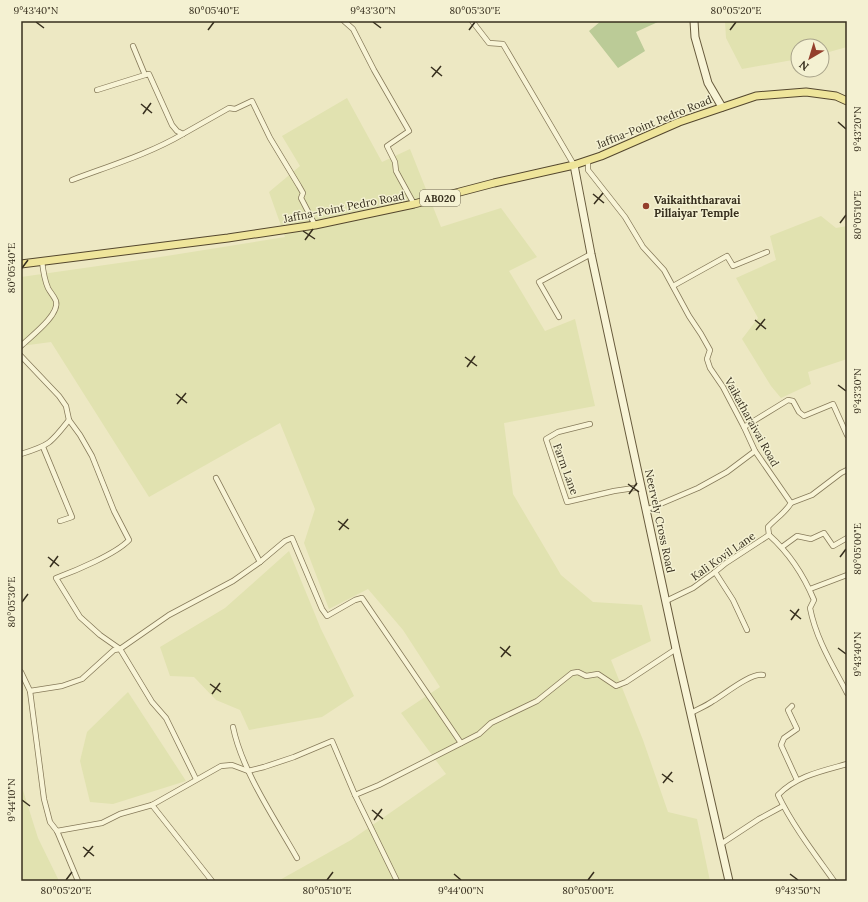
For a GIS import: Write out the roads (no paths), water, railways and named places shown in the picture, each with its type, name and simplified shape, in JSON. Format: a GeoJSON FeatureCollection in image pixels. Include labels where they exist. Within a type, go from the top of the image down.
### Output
{"type":"FeatureCollection","features":[{"type":"Feature","properties":{"kind":"main road","name":"Jaffna-Point Pedro Road"},"geometry":{"type":"LineString","coordinates":[[21,264],[42,260],[228,238],[315,225],[414,204],[494,183],[574,165],[679,122],[756,96],[806,92],[836,96],[847,101]]}},
{"type":"Feature","properties":{"kind":"street"},"geometry":{"type":"LineString","coordinates":[[344,21],[353,29],[374,70],[409,131],[387,146],[395,162],[396,171],[414,204]]}},
{"type":"Feature","properties":{"kind":"street"},"geometry":{"type":"LineString","coordinates":[[472,21],[489,43],[503,44],[574,165]]}},
{"type":"Feature","properties":{"kind":"street"},"geometry":{"type":"LineString","coordinates":[[694,21],[695,37],[708,83],[722,107]]}},
{"type":"Feature","properties":{"kind":"street"},"geometry":{"type":"LineString","coordinates":[[133,46],[145,75]]}},
{"type":"Feature","properties":{"kind":"street"},"geometry":{"type":"LineString","coordinates":[[97,90],[148,74],[172,125],[177,131],[184,134]]}},
{"type":"Feature","properties":{"kind":"street"},"geometry":{"type":"LineString","coordinates":[[72,180],[172,141],[229,108],[235,108],[252,101],[270,138],[299,186],[302,193],[301,198],[315,225]]}},
{"type":"Feature","properties":{"kind":"street","name":"Vaikatharaivai Road"},"geometry":{"type":"LineString","coordinates":[[588,160],[588,170],[625,217],[643,246],[664,270],[689,316],[710,350],[707,359],[710,368],[744,427],[755,451],[791,503]]}},
{"type":"Feature","properties":{"kind":"street","name":"Neervely Cross Road"},"geometry":{"type":"LineString","coordinates":[[574,165],[591,254],[676,649],[729,881]]}},
{"type":"Feature","properties":{"kind":"street"},"geometry":{"type":"LineString","coordinates":[[673,286],[728,256],[733,266],[767,252]]}},
{"type":"Feature","properties":{"kind":"street"},"geometry":{"type":"LineString","coordinates":[[559,316],[539,282],[591,254]]}},
{"type":"Feature","properties":{"kind":"street"},"geometry":{"type":"LineString","coordinates":[[21,346],[43,327],[55,308],[55,299],[48,289],[43,274],[42,260]]}},
{"type":"Feature","properties":{"kind":"street"},"geometry":{"type":"LineString","coordinates":[[21,356],[59,396],[66,406],[69,420],[92,456],[114,511],[128,540],[124,545],[102,557],[73,572],[56,578],[80,617],[100,635],[120,649],[152,702],[166,718],[196,779]]}},
{"type":"Feature","properties":{"kind":"street"},"geometry":{"type":"LineString","coordinates":[[744,427],[788,400],[793,401],[799,412],[804,416],[833,404],[847,435]]}},
{"type":"Feature","properties":{"kind":"street"},"geometry":{"type":"LineString","coordinates":[[21,454],[44,447],[55,438],[69,420]]}},
{"type":"Feature","properties":{"kind":"street","name":"Farm Lane"},"geometry":{"type":"LineString","coordinates":[[590,424],[558,432],[546,439],[567,502],[641,486]]}},
{"type":"Feature","properties":{"kind":"street"},"geometry":{"type":"LineString","coordinates":[[44,447],[72,517],[60,521]]}},
{"type":"Feature","properties":{"kind":"street"},"geometry":{"type":"LineString","coordinates":[[646,510],[707,484],[728,472],[755,451]]}},
{"type":"Feature","properties":{"kind":"street"},"geometry":{"type":"LineString","coordinates":[[847,470],[812,495],[791,503],[787,510],[775,519],[768,527],[768,535],[782,547],[810,589],[814,600],[810,608],[812,622],[821,643],[847,693]]}},
{"type":"Feature","properties":{"kind":"street"},"geometry":{"type":"LineString","coordinates":[[216,478],[260,562]]}},
{"type":"Feature","properties":{"kind":"street"},"geometry":{"type":"LineString","coordinates":[[782,547],[797,536],[811,539],[824,533],[833,546],[847,538]]}},
{"type":"Feature","properties":{"kind":"street","name":"Kali Kovil Lane"},"geometry":{"type":"LineString","coordinates":[[666,601],[693,588],[726,563],[768,535]]}},
{"type":"Feature","properties":{"kind":"street"},"geometry":{"type":"LineString","coordinates":[[30,691],[62,686],[82,679],[114,650],[120,649],[169,615],[232,581],[260,562],[285,541],[292,538],[322,609],[327,616],[355,600],[362,598],[461,743]]}},
{"type":"Feature","properties":{"kind":"street"},"geometry":{"type":"LineString","coordinates":[[715,572],[733,600],[747,630]]}},
{"type":"Feature","properties":{"kind":"street"},"geometry":{"type":"LineString","coordinates":[[810,589],[847,575]]}},
{"type":"Feature","properties":{"kind":"street"},"geometry":{"type":"LineString","coordinates":[[355,795],[379,785],[480,734],[491,723],[537,701],[572,673],[578,672],[586,676],[598,674],[616,686],[626,682],[676,649]]}},
{"type":"Feature","properties":{"kind":"street"},"geometry":{"type":"LineString","coordinates":[[21,672],[30,691],[44,799],[50,822],[57,831],[78,881]]}},
{"type":"Feature","properties":{"kind":"street"},"geometry":{"type":"LineString","coordinates":[[691,713],[745,681],[759,674],[763,675]]}},
{"type":"Feature","properties":{"kind":"street"},"geometry":{"type":"LineString","coordinates":[[792,706],[788,710],[797,729],[784,738],[781,745],[797,780]]}},
{"type":"Feature","properties":{"kind":"street"},"geometry":{"type":"LineString","coordinates":[[233,727],[235,738],[248,771],[297,858]]}},
{"type":"Feature","properties":{"kind":"street"},"geometry":{"type":"LineString","coordinates":[[57,831],[102,823],[120,814],[152,805],[221,766],[232,765],[248,771],[294,757],[332,741],[355,795],[397,881]]}},
{"type":"Feature","properties":{"kind":"street"},"geometry":{"type":"LineString","coordinates":[[834,881],[807,843],[783,806],[778,795],[782,790],[806,775],[847,764]]}},
{"type":"Feature","properties":{"kind":"street"},"geometry":{"type":"LineString","coordinates":[[152,805],[212,881]]}},
{"type":"Feature","properties":{"kind":"street"},"geometry":{"type":"LineString","coordinates":[[721,844],[759,819],[783,806]]}},
{"type":"Feature","properties":{"kind":"place","name":"Vaikaiththaravai Pillaiyar Temple"},"geometry":{"type":"Point","coordinates":[646,206]}}]}
